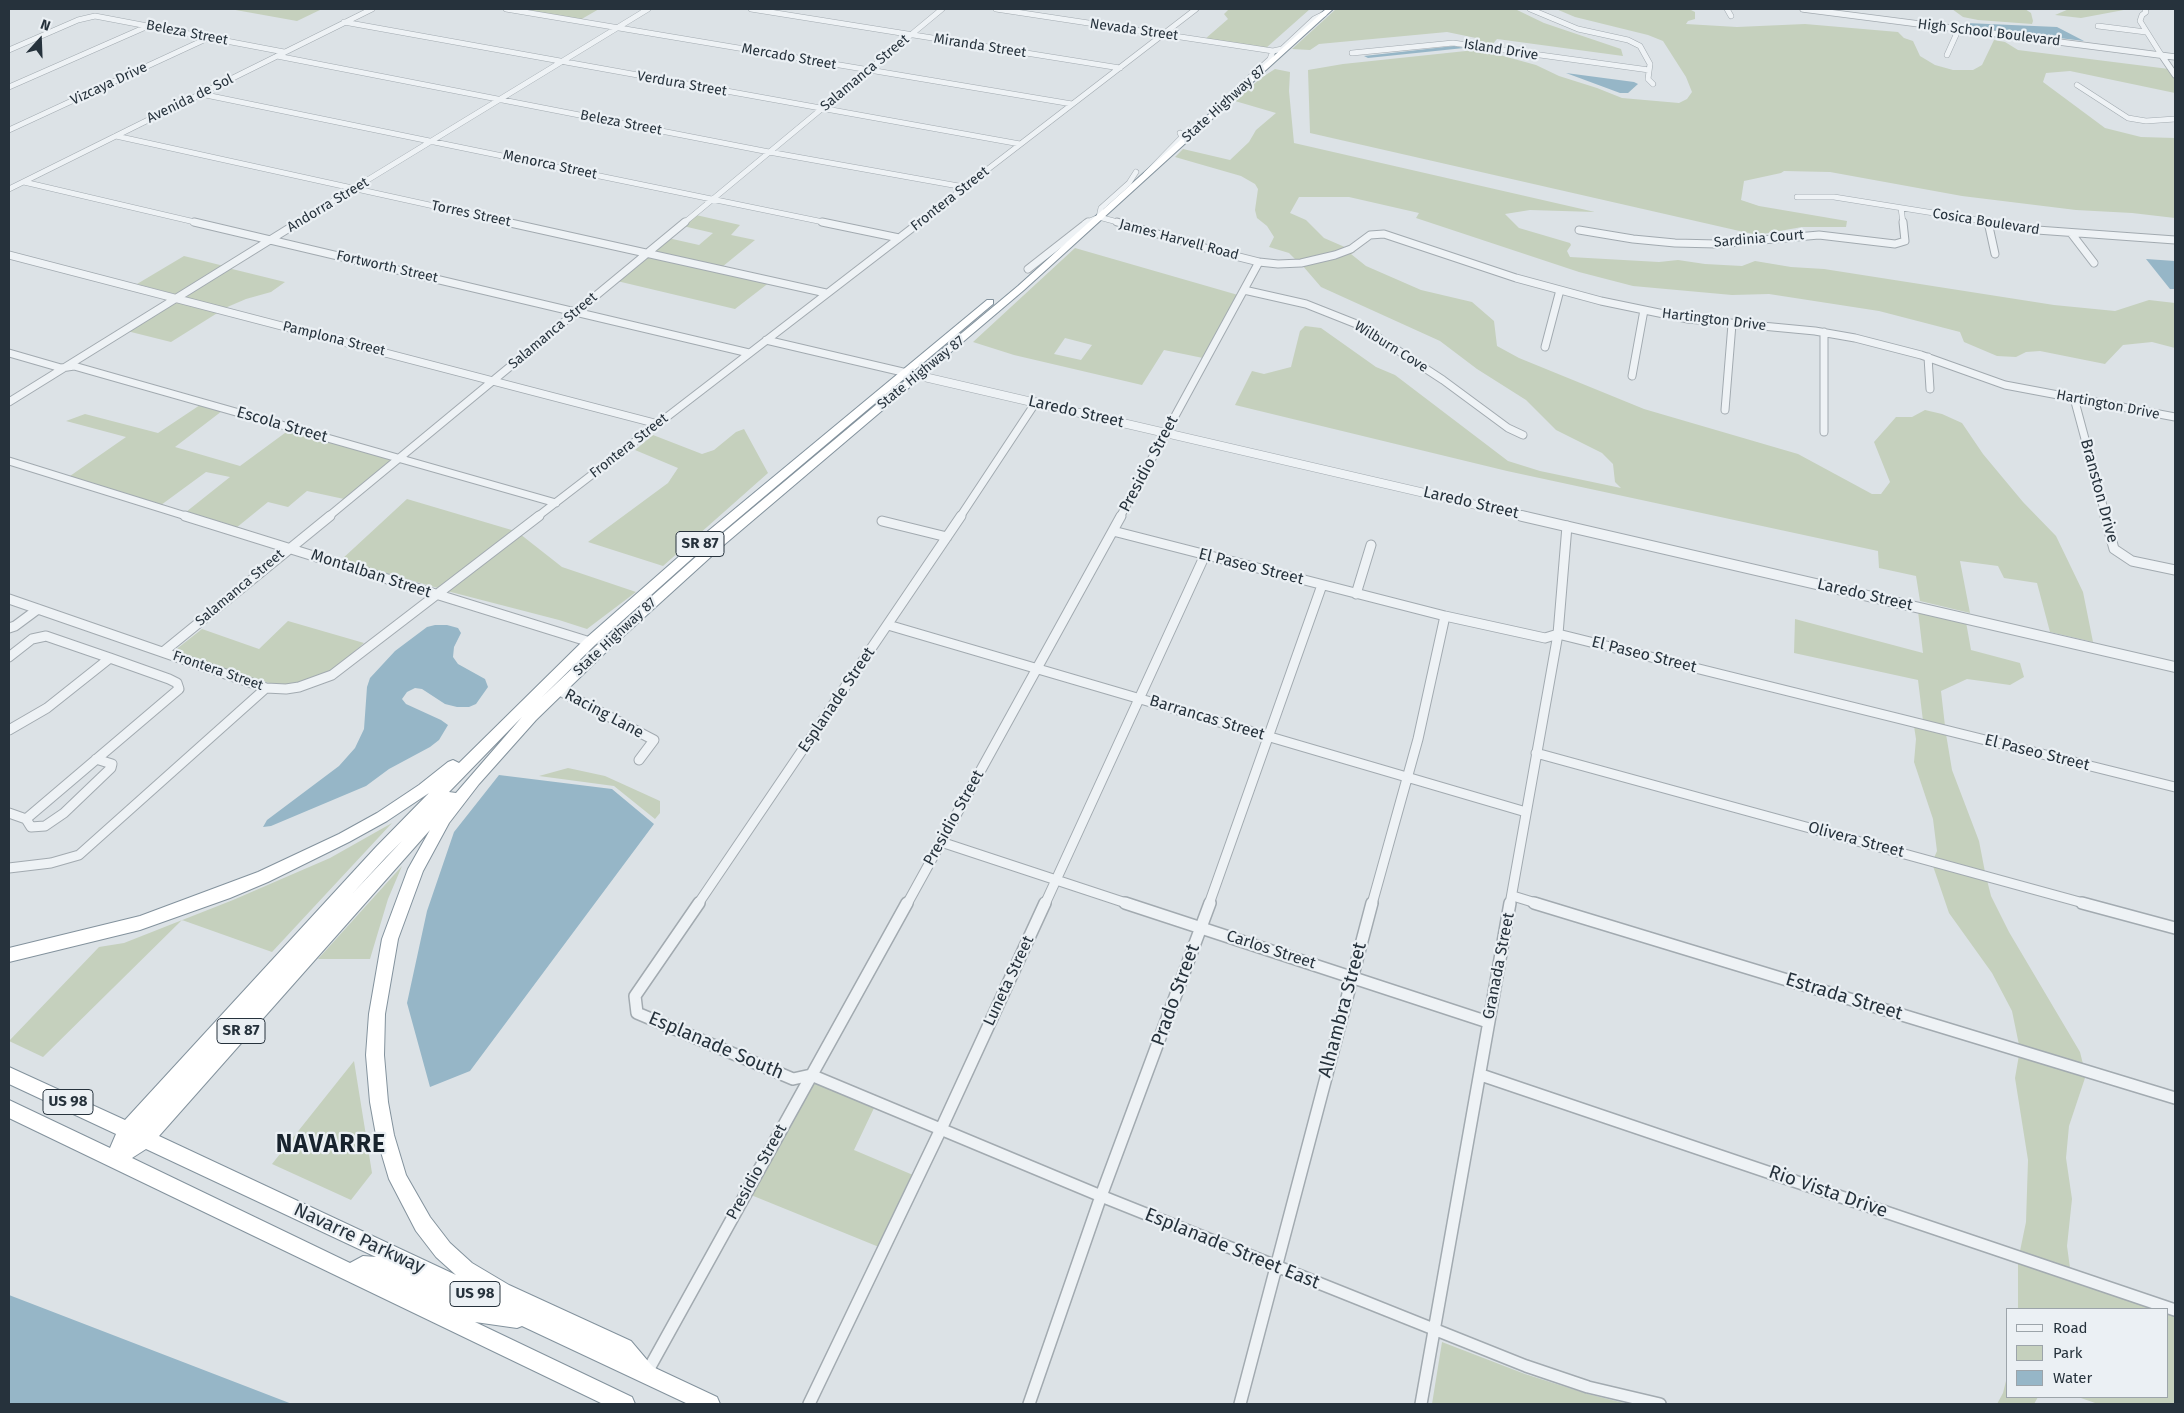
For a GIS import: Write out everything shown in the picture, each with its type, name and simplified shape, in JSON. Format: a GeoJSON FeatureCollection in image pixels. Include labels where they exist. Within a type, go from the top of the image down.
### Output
{"type":"FeatureCollection","features":[{"type":"Feature","properties":{"kind":"highway","name":"SR 87"},"geometry":{"type":"LineString","coordinates":[[112,1160],[128,1130],[316,922],[381,852],[512,718],[590,642],[711,535],[913,374],[1028,269],[1141,174],[1180,133],[1273,51],[1325,10]]}},
{"type":"Feature","properties":{"kind":"highway","name":"State Highway 87"},"geometry":{"type":"LineString","coordinates":[[512,737],[558,690],[721,540],[913,374],[1021,288],[1099,217],[1141,174],[1242,88],[1325,10]]}},
{"type":"Feature","properties":{"kind":"highway"},"geometry":{"type":"LineString","coordinates":[[9,955],[140,923],[224,893],[288,865],[344,838],[406,802],[512,718]]}},
{"type":"Feature","properties":{"kind":"highway","name":"SR 87"},"geometry":{"type":"LineString","coordinates":[[112,1160],[145,1139],[440,808],[512,737]]}},
{"type":"Feature","properties":{"kind":"highway"},"geometry":{"type":"LineString","coordinates":[[512,737],[467,788],[441,824],[416,869],[395,924],[383,971],[376,1035],[377,1085],[385,1135],[398,1179],[413,1208],[434,1239],[454,1261],[475,1277],[494,1288],[624,1348],[646,1374]]}},
{"type":"Feature","properties":{"kind":"highway"},"geometry":{"type":"LineString","coordinates":[[266,1002],[272,985],[316,922]]}},
{"type":"Feature","properties":{"kind":"highway","name":"Navarre Parkway"},"geometry":{"type":"LineString","coordinates":[[9,1074],[710,1404]]}},
{"type":"Feature","properties":{"kind":"highway","name":"Navarre Parkway"},"geometry":{"type":"LineString","coordinates":[[9,1109],[112,1160],[625,1404]]}},
{"type":"Feature","properties":{"kind":"highway"},"geometry":{"type":"LineString","coordinates":[[351,1273],[363,1266],[378,1267],[475,1312],[530,1320]]}},
{"type":"Feature","properties":{"kind":"street","name":"Avenida de Sol"},"geometry":{"type":"LineString","coordinates":[[9,190],[372,9]]}},
{"type":"Feature","properties":{"kind":"street","name":"Mercado Street"},"geometry":{"type":"LineString","coordinates":[[506,9],[1072,104]]}},
{"type":"Feature","properties":{"kind":"street","name":"Andorra Street"},"geometry":{"type":"LineString","coordinates":[[9,402],[648,9]]}},
{"type":"Feature","properties":{"kind":"street","name":"Miranda Street"},"geometry":{"type":"LineString","coordinates":[[751,9],[1120,68]]}},
{"type":"Feature","properties":{"kind":"street","name":"Salamanca Street"},"geometry":{"type":"LineString","coordinates":[[163,652],[942,9]]}},
{"type":"Feature","properties":{"kind":"street","name":"Nevada Street"},"geometry":{"type":"LineString","coordinates":[[996,9],[1273,51]]}},
{"type":"Feature","properties":{"kind":"street","name":"Frontera Street"},"geometry":{"type":"LineString","coordinates":[[9,599],[266,688],[286,690],[299,688],[332,675],[437,596],[826,293],[1196,9]]}},
{"type":"Feature","properties":{"kind":"street"},"geometry":{"type":"LineString","coordinates":[[1530,9],[1578,29],[1633,42],[1644,50],[1650,64],[1648,79],[1653,84]]}},
{"type":"Feature","properties":{"kind":"street"},"geometry":{"type":"LineString","coordinates":[[1727,9],[1731,16]]}},
{"type":"Feature","properties":{"kind":"street","name":"High School Boulevard"},"geometry":{"type":"LineString","coordinates":[[1803,9],[2175,58]]}},
{"type":"Feature","properties":{"kind":"street"},"geometry":{"type":"LineString","coordinates":[[2145,9],[2146,12],[2140,20],[2175,75]]}},
{"type":"Feature","properties":{"kind":"street","name":"Beleza Street"},"geometry":{"type":"LineString","coordinates":[[9,50],[90,16],[284,52]]}},
{"type":"Feature","properties":{"kind":"street","name":"Verdura Street"},"geometry":{"type":"LineString","coordinates":[[344,22],[1020,144]]}},
{"type":"Feature","properties":{"kind":"street"},"geometry":{"type":"LineString","coordinates":[[9,87],[148,26]]}},
{"type":"Feature","properties":{"kind":"street"},"geometry":{"type":"LineString","coordinates":[[2098,26],[2146,32]]}},
{"type":"Feature","properties":{"kind":"street"},"geometry":{"type":"LineString","coordinates":[[1947,55],[1956,35],[1951,28]]}},
{"type":"Feature","properties":{"kind":"street","name":"Vizcaya Drive"},"geometry":{"type":"LineString","coordinates":[[9,130],[208,38]]}},
{"type":"Feature","properties":{"kind":"street","name":"Island Drive"},"geometry":{"type":"LineString","coordinates":[[1352,53],[1465,44],[1649,70]]}},
{"type":"Feature","properties":{"kind":"street"},"geometry":{"type":"LineString","coordinates":[[1242,88],[1248,79],[1272,57],[1273,51]]}},
{"type":"Feature","properties":{"kind":"street","name":"Beleza Street"},"geometry":{"type":"LineString","coordinates":[[277,56],[770,152],[964,187]]}},
{"type":"Feature","properties":{"kind":"street"},"geometry":{"type":"LineString","coordinates":[[2077,85],[2128,118],[2146,121],[2175,119]]}},
{"type":"Feature","properties":{"kind":"street","name":"Menorca Street"},"geometry":{"type":"LineString","coordinates":[[201,94],[899,238]]}},
{"type":"Feature","properties":{"kind":"street","name":"Torres Street"},"geometry":{"type":"LineString","coordinates":[[116,136],[826,293]]}},
{"type":"Feature","properties":{"kind":"street","name":"Fortworth Street"},"geometry":{"type":"LineString","coordinates":[[24,182],[749,353]]}},
{"type":"Feature","properties":{"kind":"street","name":"Cosica Boulevard"},"geometry":{"type":"LineString","coordinates":[[1797,196],[1834,197],[2037,230],[2175,240]]}},
{"type":"Feature","properties":{"kind":"street","name":"Sardinia Court"},"geometry":{"type":"LineString","coordinates":[[1579,230],[1633,240],[1675,243],[1717,244],[1819,235],[1899,244],[1905,241],[1901,208]]}},
{"type":"Feature","properties":{"kind":"street"},"geometry":{"type":"LineString","coordinates":[[1028,269],[1055,249],[1082,225],[1099,217]]}},
{"type":"Feature","properties":{"kind":"street","name":"James Harvell Road"},"geometry":{"type":"LineString","coordinates":[[1099,217],[1259,262]]}},
{"type":"Feature","properties":{"kind":"street"},"geometry":{"type":"LineString","coordinates":[[1988,222],[1995,254]]}},
{"type":"Feature","properties":{"kind":"street"},"geometry":{"type":"LineString","coordinates":[[2070,233],[2094,263]]}},
{"type":"Feature","properties":{"kind":"street","name":"Hartington Drive"},"geometry":{"type":"LineString","coordinates":[[1259,262],[1287,264],[1311,262],[1344,252],[1370,235],[1384,234],[1516,278],[1644,310],[1688,319],[1824,332],[1871,341],[1928,357],[2005,385],[2175,418]]}},
{"type":"Feature","properties":{"kind":"street","name":"Pamplona Street"},"geometry":{"type":"LineString","coordinates":[[9,255],[658,424]]}},
{"type":"Feature","properties":{"kind":"street","name":"Presidio Street"},"geometry":{"type":"LineString","coordinates":[[646,1374],[1113,531],[1165,432],[1259,262]]}},
{"type":"Feature","properties":{"kind":"street","name":"Wilburn Cove"},"geometry":{"type":"LineString","coordinates":[[1244,290],[1306,304],[1359,325],[1443,380],[1508,428],[1523,434]]}},
{"type":"Feature","properties":{"kind":"street"},"geometry":{"type":"LineString","coordinates":[[1544,347],[1560,290]]}},
{"type":"Feature","properties":{"kind":"street"},"geometry":{"type":"LineString","coordinates":[[1632,376],[1644,310]]}},
{"type":"Feature","properties":{"kind":"street"},"geometry":{"type":"LineString","coordinates":[[1725,410],[1732,324]]}},
{"type":"Feature","properties":{"kind":"street"},"geometry":{"type":"LineString","coordinates":[[1824,332],[1824,432]]}},
{"type":"Feature","properties":{"kind":"street","name":"Laredo Street"},"geometry":{"type":"LineString","coordinates":[[766,340],[2175,667]]}},
{"type":"Feature","properties":{"kind":"street","name":"Escola Street"},"geometry":{"type":"LineString","coordinates":[[9,353],[61,368],[74,366],[556,503]]}},
{"type":"Feature","properties":{"kind":"street"},"geometry":{"type":"LineString","coordinates":[[1928,357],[1930,389]]}},
{"type":"Feature","properties":{"kind":"street","name":"Branston Drive"},"geometry":{"type":"LineString","coordinates":[[2074,398],[2114,549],[2132,561],[2175,570]]}},
{"type":"Feature","properties":{"kind":"street","name":"Esplanade Street"},"geometry":{"type":"LineString","coordinates":[[635,996],[888,625],[1036,402]]}},
{"type":"Feature","properties":{"kind":"street","name":"Montalban Street"},"geometry":{"type":"LineString","coordinates":[[9,461],[437,596],[590,642]]}},
{"type":"Feature","properties":{"kind":"street"},"geometry":{"type":"LineString","coordinates":[[882,521],[947,537]]}},
{"type":"Feature","properties":{"kind":"street","name":"Granada Street"},"geometry":{"type":"LineString","coordinates":[[1421,1404],[1558,634],[1567,526]]}},
{"type":"Feature","properties":{"kind":"street","name":"El Paseo Street"},"geometry":{"type":"LineString","coordinates":[[1113,531],[1445,616],[1545,638],[1558,634],[2175,787]]}},
{"type":"Feature","properties":{"kind":"street"},"geometry":{"type":"LineString","coordinates":[[1356,594],[1371,545]]}},
{"type":"Feature","properties":{"kind":"street","name":"Luneta Street"},"geometry":{"type":"LineString","coordinates":[[809,1404],[941,1129],[1141,698],[1205,555]]}},
{"type":"Feature","properties":{"kind":"street","name":"Prado Street"},"geometry":{"type":"LineString","coordinates":[[1029,1404],[1101,1196],[1201,927],[1322,585]]}},
{"type":"Feature","properties":{"kind":"street"},"geometry":{"type":"LineString","coordinates":[[9,635],[12,627],[38,609]]}},
{"type":"Feature","properties":{"kind":"street","name":"Alhambra Street"},"geometry":{"type":"LineString","coordinates":[[1240,1404],[1351,977],[1418,739],[1445,616]]}},
{"type":"Feature","properties":{"kind":"street","name":"Barrancas Street"},"geometry":{"type":"LineString","coordinates":[[888,625],[1038,667],[1406,778],[1526,812]]}},
{"type":"Feature","properties":{"kind":"street"},"geometry":{"type":"LineString","coordinates":[[9,657],[32,639],[46,636],[177,682],[178,688],[26,819]]}},
{"type":"Feature","properties":{"kind":"street"},"geometry":{"type":"LineString","coordinates":[[10,728],[47,708],[110,658]]}},
{"type":"Feature","properties":{"kind":"street"},"geometry":{"type":"LineString","coordinates":[[9,868],[51,863],[79,855],[266,688]]}},
{"type":"Feature","properties":{"kind":"street","name":"Racing Lane"},"geometry":{"type":"LineString","coordinates":[[558,690],[654,740],[639,760]]}},
{"type":"Feature","properties":{"kind":"street","name":"Olivera Street"},"geometry":{"type":"LineString","coordinates":[[1536,753],[2175,928]]}},
{"type":"Feature","properties":{"kind":"street"},"geometry":{"type":"LineString","coordinates":[[9,813],[26,819],[30,827],[45,826],[64,813],[111,768],[112,764],[96,759]]}},
{"type":"Feature","properties":{"kind":"street","name":"Carlos Street"},"geometry":{"type":"LineString","coordinates":[[940,842],[1488,1022]]}},
{"type":"Feature","properties":{"kind":"street","name":"Estrada Street"},"geometry":{"type":"LineString","coordinates":[[1512,896],[2175,1098]]}},
{"type":"Feature","properties":{"kind":"street","name":"Esplanade South"},"geometry":{"type":"LineString","coordinates":[[635,996],[637,1013],[672,1030],[792,1080],[811,1075]]}},
{"type":"Feature","properties":{"kind":"street","name":"Esplanade Street East"},"geometry":{"type":"LineString","coordinates":[[811,1075],[1101,1196],[1434,1331],[1579,1384],[1660,1404]]}},
{"type":"Feature","properties":{"kind":"street","name":"Rio Vista Drive"},"geometry":{"type":"LineString","coordinates":[[1481,1075],[2175,1310]]}},
{"type":"Feature","properties":{"kind":"green space"},"geometry":{"type":"Polygon","coordinates":[[[230,9],[322,9],[297,21],[230,9]]]}},
{"type":"Feature","properties":{"kind":"green space"},"geometry":{"type":"Polygon","coordinates":[[[514,9],[599,9],[580,20],[514,9]]]}},
{"type":"Feature","properties":{"kind":"green space"},"geometry":{"type":"Polygon","coordinates":[[[1229,9],[1310,9],[1266,48],[1205,39],[1228,19],[1224,14],[1229,9]]]}},
{"type":"Feature","properties":{"kind":"green space"},"geometry":{"type":"Polygon","coordinates":[[[1336,9],[1515,9],[1544,23],[1621,49],[1623,56],[1497,39],[1491,46],[1476,44],[1478,40],[1476,38],[1447,32],[1319,44],[1310,50],[1292,49],[1336,9]]]}},
{"type":"Feature","properties":{"kind":"green space"},"geometry":{"type":"Polygon","coordinates":[[[1556,9],[1689,9],[1695,12],[1695,19],[1688,21],[1686,24],[1737,27],[1805,24],[1898,32],[1904,38],[1913,41],[1920,56],[1935,65],[1953,70],[1973,70],[1982,65],[1994,40],[2005,42],[2018,50],[2169,69],[2175,78],[2175,93],[2070,71],[2046,73],[2043,82],[2105,128],[2141,137],[2175,138],[2175,218],[2132,213],[2076,210],[1962,196],[1830,172],[1784,171],[1744,181],[1741,200],[1759,206],[1847,221],[1846,227],[1802,227],[1757,235],[1310,133],[1308,70],[1470,49],[1536,65],[1559,76],[1622,98],[1679,103],[1687,99],[1692,92],[1686,77],[1663,41],[1648,35],[1575,17],[1556,9]]]}},
{"type":"Feature","properties":{"kind":"green space"},"geometry":{"type":"Polygon","coordinates":[[[1952,9],[2025,9],[2031,13],[2033,21],[2032,24],[1978,20],[1963,17],[1952,9]]]}},
{"type":"Feature","properties":{"kind":"green space"},"geometry":{"type":"Polygon","coordinates":[[[2069,9],[2129,9],[2081,18],[2055,15],[2069,9]]]}},
{"type":"Feature","properties":{"kind":"green space"},"geometry":{"type":"Polygon","coordinates":[[[1275,69],[1290,72],[1289,91],[1294,143],[1595,212],[1530,210],[1505,214],[1519,228],[1570,243],[1571,245],[1567,251],[1570,257],[1659,262],[1678,260],[1742,266],[1755,261],[1791,267],[1824,269],[2054,305],[2115,311],[2149,300],[2175,303],[2175,348],[2152,342],[2123,345],[2105,364],[2040,351],[2026,352],[2016,357],[1997,356],[1964,342],[1960,332],[1879,311],[1769,294],[1732,295],[1633,286],[1579,272],[1416,218],[1419,213],[1349,197],[1299,197],[1290,213],[1306,220],[1324,238],[1347,248],[1298,262],[1289,253],[1269,247],[1274,237],[1267,226],[1257,218],[1255,210],[1258,189],[1255,184],[1241,176],[1175,157],[1183,149],[1230,160],[1249,142],[1256,130],[1276,113],[1235,101],[1261,78],[1275,69]]]}},
{"type":"Feature","properties":{"kind":"green space"},"geometry":{"type":"Polygon","coordinates":[[[696,215],[740,225],[731,235],[755,240],[722,267],[652,252],[668,238],[699,245],[713,233],[683,226],[696,215]]]}},
{"type":"Feature","properties":{"kind":"green space"},"geometry":{"type":"Polygon","coordinates":[[[1075,248],[1238,295],[1203,358],[1164,350],[1142,385],[1014,355],[973,342],[1075,248]],[[1065,338],[1054,354],[1081,360],[1092,345],[1065,338]]]}},
{"type":"Feature","properties":{"kind":"green space"},"geometry":{"type":"Polygon","coordinates":[[[1352,250],[1355,252],[1351,254],[1366,266],[1421,290],[1472,302],[1494,321],[1497,346],[1519,358],[1644,409],[1798,454],[1872,494],[1881,494],[1890,482],[1874,442],[1896,417],[1912,417],[1925,410],[1942,414],[1962,423],[1983,454],[2023,502],[2056,536],[2083,592],[2093,642],[2050,632],[2037,583],[2004,578],[1998,566],[1960,561],[1970,613],[1920,601],[1916,576],[1879,568],[1878,551],[1507,471],[1235,405],[1252,371],[1264,374],[1291,367],[1300,331],[1305,326],[1321,328],[1376,367],[1395,375],[1508,461],[1540,471],[1621,488],[1615,482],[1613,464],[1602,453],[1556,430],[1526,400],[1477,369],[1440,341],[1321,287],[1302,265],[1352,250]]]}},
{"type":"Feature","properties":{"kind":"green space"},"geometry":{"type":"Polygon","coordinates":[[[648,255],[770,282],[735,309],[617,281],[648,255]]]}},
{"type":"Feature","properties":{"kind":"green space"},"geometry":{"type":"Polygon","coordinates":[[[184,256],[224,266],[178,295],[137,284],[184,256]]]}},
{"type":"Feature","properties":{"kind":"green space"},"geometry":{"type":"Polygon","coordinates":[[[228,268],[285,282],[271,292],[246,299],[225,308],[181,297],[228,268]]]}},
{"type":"Feature","properties":{"kind":"green space"},"geometry":{"type":"Polygon","coordinates":[[[176,300],[219,312],[171,342],[127,331],[176,300]]]}},
{"type":"Feature","properties":{"kind":"green space"},"geometry":{"type":"Polygon","coordinates":[[[200,405],[222,411],[175,447],[240,466],[289,430],[393,460],[344,499],[307,491],[288,507],[268,502],[236,528],[186,512],[230,477],[206,472],[161,505],[70,476],[126,437],[66,421],[85,414],[158,433],[200,405]]]}},
{"type":"Feature","properties":{"kind":"green space"},"geometry":{"type":"Polygon","coordinates":[[[744,429],[768,473],[663,566],[588,542],[668,483],[678,468],[635,450],[653,435],[702,454],[714,450],[736,432],[744,429]]]}},
{"type":"Feature","properties":{"kind":"green space"},"geometry":{"type":"Polygon","coordinates":[[[407,499],[515,531],[441,589],[341,560],[407,499]]]}},
{"type":"Feature","properties":{"kind":"green space"},"geometry":{"type":"Polygon","coordinates":[[[520,534],[562,567],[636,592],[587,629],[447,591],[520,534]]]}},
{"type":"Feature","properties":{"kind":"green space"},"geometry":{"type":"Polygon","coordinates":[[[1918,611],[1966,622],[1971,650],[2020,663],[2024,677],[2010,685],[1967,679],[1941,691],[1945,726],[1923,721],[1918,680],[1794,653],[1795,619],[1923,653],[1918,611]]]}},
{"type":"Feature","properties":{"kind":"green space"},"geometry":{"type":"Polygon","coordinates":[[[288,621],[364,643],[331,673],[300,684],[277,685],[246,677],[174,651],[202,629],[259,649],[288,621]]]}},
{"type":"Feature","properties":{"kind":"green space"},"geometry":{"type":"Polygon","coordinates":[[[1914,726],[1946,734],[1952,770],[1979,841],[1985,872],[1934,858],[1937,851],[1933,819],[1914,762],[1916,739],[1914,726]]]}},
{"type":"Feature","properties":{"kind":"green space"},"geometry":{"type":"Polygon","coordinates":[[[568,768],[605,776],[660,801],[660,813],[655,819],[614,786],[539,776],[568,768]]]}},
{"type":"Feature","properties":{"kind":"green space"},"geometry":{"type":"Polygon","coordinates":[[[392,823],[272,952],[182,920],[330,858],[392,823]]]}},
{"type":"Feature","properties":{"kind":"green space"},"geometry":{"type":"Polygon","coordinates":[[[402,866],[388,899],[370,959],[318,959],[402,866]]]}},
{"type":"Feature","properties":{"kind":"green space"},"geometry":{"type":"Polygon","coordinates":[[[1933,866],[1987,880],[1991,896],[2009,932],[2080,1052],[2083,1064],[2019,1045],[2012,1011],[1992,973],[1949,913],[1933,866]]]}},
{"type":"Feature","properties":{"kind":"green space"},"geometry":{"type":"Polygon","coordinates":[[[182,920],[43,1057],[9,1041],[99,947],[124,943],[182,920]]]}},
{"type":"Feature","properties":{"kind":"green space"},"geometry":{"type":"Polygon","coordinates":[[[2019,1055],[2085,1075],[2069,1126],[2066,1158],[2072,1199],[2067,1246],[2070,1268],[2020,1251],[2026,1222],[2028,1160],[2015,1078],[2019,1055]]]}},
{"type":"Feature","properties":{"kind":"green space"},"geometry":{"type":"Polygon","coordinates":[[[354,1061],[372,1173],[351,1200],[272,1164],[354,1061]]]}},
{"type":"Feature","properties":{"kind":"green space"},"geometry":{"type":"Polygon","coordinates":[[[812,1082],[874,1108],[854,1150],[913,1175],[879,1247],[751,1195],[812,1082]]]}},
{"type":"Feature","properties":{"kind":"green space"},"geometry":{"type":"Polygon","coordinates":[[[2018,1263],[2150,1308],[2018,1308],[2018,1263]]]}},
{"type":"Feature","properties":{"kind":"green space"},"geometry":{"type":"Polygon","coordinates":[[[2169,1314],[2175,1317],[2175,1404],[2098,1404],[2081,1398],[2169,1398],[2169,1314]]]}},
{"type":"Feature","properties":{"kind":"green space"},"geometry":{"type":"Polygon","coordinates":[[[1442,1342],[1525,1374],[1588,1394],[1628,1404],[1432,1404],[1442,1342]]]}},
{"type":"Feature","properties":{"kind":"green space"},"geometry":{"type":"Polygon","coordinates":[[[2006,1381],[2006,1398],[2037,1398],[2034,1404],[1997,1404],[2003,1393],[2006,1381]]]}},
{"type":"Feature","properties":{"kind":"water"},"geometry":{"type":"Polygon","coordinates":[[[1966,23],[2057,27],[2084,41],[1968,27],[1966,23]]]}},
{"type":"Feature","properties":{"kind":"water"},"geometry":{"type":"Polygon","coordinates":[[[1454,46],[1464,48],[1368,58],[1364,56],[1454,46]]]}},
{"type":"Feature","properties":{"kind":"water"},"geometry":{"type":"Polygon","coordinates":[[[1566,73],[1638,84],[1628,93],[1620,93],[1566,73]]]}},
{"type":"Feature","properties":{"kind":"water"},"geometry":{"type":"Polygon","coordinates":[[[2146,259],[2175,261],[2175,289],[2170,289],[2146,259]]]}},
{"type":"Feature","properties":{"kind":"water"},"geometry":{"type":"Polygon","coordinates":[[[447,625],[458,628],[461,633],[454,647],[453,657],[458,664],[485,679],[488,687],[476,704],[469,707],[457,707],[445,704],[422,689],[415,688],[407,692],[402,699],[406,704],[448,725],[439,740],[430,747],[389,769],[366,786],[271,826],[263,827],[267,820],[339,766],[355,748],[364,729],[367,687],[370,678],[395,651],[427,627],[447,625]]]}},
{"type":"Feature","properties":{"kind":"water"},"geometry":{"type":"Polygon","coordinates":[[[499,775],[612,789],[654,824],[470,1071],[430,1087],[407,1003],[427,911],[454,832],[499,775]]]}},
{"type":"Feature","properties":{"kind":"water"},"geometry":{"type":"Polygon","coordinates":[[[9,1295],[292,1404],[9,1404],[9,1295]]]}},
{"type":"Feature","properties":{"kind":"district","name":"NAVARRE"},"geometry":{"type":"Point","coordinates":[331,1145]}}]}
